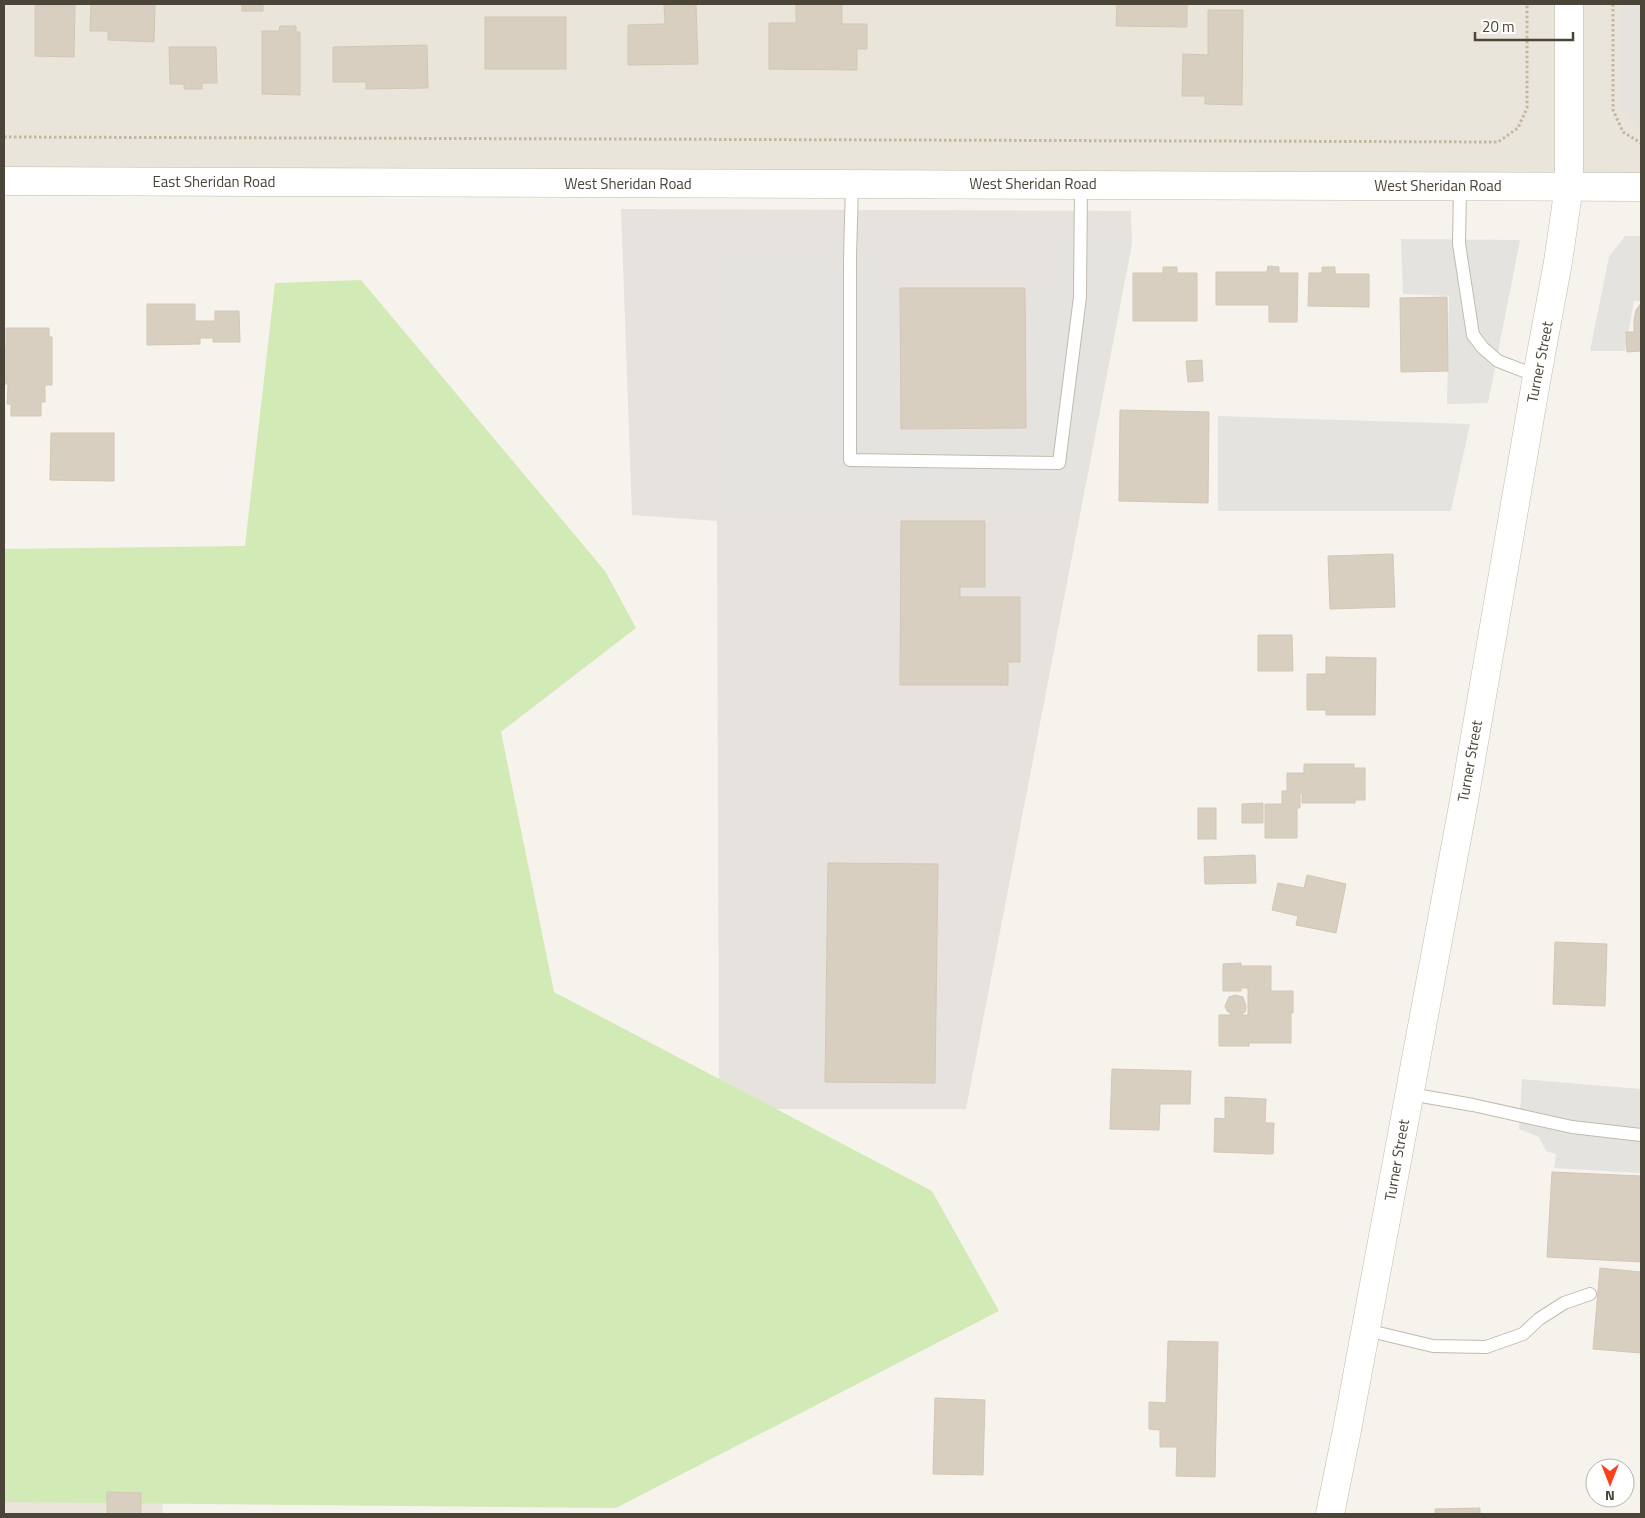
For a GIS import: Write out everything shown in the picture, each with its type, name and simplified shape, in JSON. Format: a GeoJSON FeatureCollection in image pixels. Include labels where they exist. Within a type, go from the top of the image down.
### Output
{"type":"FeatureCollection","features":[{"type":"Feature","properties":{"kind":"street","name":"Turner Street"},"geometry":{"type":"LineString","coordinates":[[1330,1514],[1410,1094],[1558,262],[1569,186],[1569,4]]}},
{"type":"Feature","properties":{"kind":"street","name":"East Sheridan Road"},"geometry":{"type":"LineString","coordinates":[[4,181],[424,184]]}},
{"type":"Feature","properties":{"kind":"street","name":"West Sheridan Road"},"geometry":{"type":"LineString","coordinates":[[424,184],[1080,184],[1641,187]]}},
{"type":"Feature","properties":{"kind":"lane"},"geometry":{"type":"LineString","coordinates":[[852,184],[850,460],[1059,464],[1080,297],[1080,184]]}},
{"type":"Feature","properties":{"kind":"lane"},"geometry":{"type":"LineString","coordinates":[[1460,186],[1459,244],[1473,335],[1483,348],[1498,361],[1537,376]]}},
{"type":"Feature","properties":{"kind":"lane"},"geometry":{"type":"LineString","coordinates":[[1410,1094],[1473,1105],[1572,1127],[1641,1134]]}},
{"type":"Feature","properties":{"kind":"lane"},"geometry":{"type":"LineString","coordinates":[[1366,1330],[1433,1346],[1486,1347],[1524,1334],[1539,1318],[1564,1303],[1590,1294]]}},
{"type":"Feature","properties":{"kind":"path"},"geometry":{"type":"LineString","coordinates":[[4,137],[1498,142],[1518,128],[1527,108],[1527,4]]}},
{"type":"Feature","properties":{"kind":"path"},"geometry":{"type":"LineString","coordinates":[[1613,4],[1613,110],[1623,132],[1641,143]]}},
{"type":"Feature","properties":{"kind":"shaded area"},"geometry":{"type":"Polygon","coordinates":[[[4,4],[1641,4],[1641,187],[4,181],[4,4]]]}},
{"type":"Feature","properties":{"kind":"shaded area"},"geometry":{"type":"Polygon","coordinates":[[[1621,4],[1641,4],[1641,126],[1619,103],[1621,4]]]}},
{"type":"Feature","properties":{"kind":"shaded area"},"geometry":{"type":"Polygon","coordinates":[[[621,209],[1131,211],[1132,244],[966,1109],[719,1109],[717,521],[632,515],[621,209]]]}},
{"type":"Feature","properties":{"kind":"shaded area"},"geometry":{"type":"Polygon","coordinates":[[[1625,236],[1641,236],[1641,301],[1634,301],[1625,351],[1590,351],[1609,257],[1625,236]]]}},
{"type":"Feature","properties":{"kind":"shaded area"},"geometry":{"type":"Polygon","coordinates":[[[1401,239],[1520,240],[1488,403],[1447,404],[1449,296],[1403,294],[1401,239]]]}},
{"type":"Feature","properties":{"kind":"shaded area"},"geometry":{"type":"Polygon","coordinates":[[[1062,243],[1126,243],[1077,509],[725,507],[720,266],[871,267],[869,288],[895,288],[895,432],[1029,432],[1028,286],[1061,285],[1062,243]]]}},
{"type":"Feature","properties":{"kind":"shaded area"},"geometry":{"type":"Polygon","coordinates":[[[1218,416],[1470,424],[1451,511],[1218,511],[1218,416]]]}},
{"type":"Feature","properties":{"kind":"shaded area"},"geometry":{"type":"Polygon","coordinates":[[[1522,1079],[1641,1089],[1641,1173],[1554,1168],[1556,1154],[1546,1151],[1539,1137],[1519,1129],[1522,1079]]]}},
{"type":"Feature","properties":{"kind":"shaded area"},"geometry":{"type":"Polygon","coordinates":[[[162,1497],[163,1514],[4,1514],[4,1500],[162,1497]]]}},
{"type":"Feature","properties":{"kind":"green space"},"geometry":{"type":"Polygon","coordinates":[[[361,280],[605,571],[636,628],[501,732],[554,992],[932,1191],[999,1311],[616,1508],[4,1502],[4,549],[245,546],[275,283],[361,280]]]}},
{"type":"Feature","properties":{"kind":"building"},"geometry":{"type":"Polygon","coordinates":[[[91,4],[155,4],[154,42],[108,40],[108,31],[90,31],[91,4]]]}},
{"type":"Feature","properties":{"kind":"building"},"geometry":{"type":"Polygon","coordinates":[[[242,4],[263,4],[263,11],[242,11],[242,4]]]}},
{"type":"Feature","properties":{"kind":"building"},"geometry":{"type":"Polygon","coordinates":[[[664,4],[696,4],[698,64],[628,65],[628,25],[665,24],[664,4]]]}},
{"type":"Feature","properties":{"kind":"building"},"geometry":{"type":"Polygon","coordinates":[[[796,4],[842,4],[842,24],[867,24],[867,49],[857,49],[857,70],[769,69],[769,23],[796,23],[796,4]]]}},
{"type":"Feature","properties":{"kind":"building"},"geometry":{"type":"Polygon","coordinates":[[[1117,4],[1187,4],[1187,27],[1116,26],[1117,4]]]}},
{"type":"Feature","properties":{"kind":"building"},"geometry":{"type":"Polygon","coordinates":[[[35,5],[75,5],[74,57],[35,56],[35,5]]]}},
{"type":"Feature","properties":{"kind":"building"},"geometry":{"type":"Polygon","coordinates":[[[1208,10],[1243,10],[1242,105],[1205,104],[1205,96],[1182,96],[1183,54],[1208,55],[1208,10]]]}},
{"type":"Feature","properties":{"kind":"building"},"geometry":{"type":"Polygon","coordinates":[[[485,17],[566,17],[566,69],[485,69],[485,17]]]}},
{"type":"Feature","properties":{"kind":"building"},"geometry":{"type":"Polygon","coordinates":[[[280,26],[296,26],[296,32],[300,32],[300,95],[262,94],[262,31],[279,31],[280,26]]]}},
{"type":"Feature","properties":{"kind":"building"},"geometry":{"type":"Polygon","coordinates":[[[427,45],[428,88],[366,89],[366,82],[333,82],[333,47],[427,45]]]}},
{"type":"Feature","properties":{"kind":"building"},"geometry":{"type":"Polygon","coordinates":[[[169,47],[216,47],[217,83],[202,83],[202,89],[184,89],[184,84],[170,84],[169,47]]]}},
{"type":"Feature","properties":{"kind":"building"},"geometry":{"type":"Polygon","coordinates":[[[1268,266],[1279,267],[1279,273],[1298,273],[1297,322],[1269,322],[1269,305],[1216,305],[1216,272],[1267,272],[1268,266]]]}},
{"type":"Feature","properties":{"kind":"building"},"geometry":{"type":"Polygon","coordinates":[[[1163,267],[1177,267],[1177,273],[1197,273],[1197,321],[1133,321],[1133,273],[1163,273],[1163,267]]]}},
{"type":"Feature","properties":{"kind":"building"},"geometry":{"type":"Polygon","coordinates":[[[1322,267],[1335,267],[1335,274],[1369,274],[1369,307],[1308,306],[1309,273],[1322,273],[1322,267]]]}},
{"type":"Feature","properties":{"kind":"building"},"geometry":{"type":"Polygon","coordinates":[[[900,288],[1025,288],[1026,428],[901,429],[900,288]]]}},
{"type":"Feature","properties":{"kind":"building"},"geometry":{"type":"Polygon","coordinates":[[[1447,297],[1448,371],[1401,372],[1400,298],[1447,297]]]}},
{"type":"Feature","properties":{"kind":"building"},"geometry":{"type":"Polygon","coordinates":[[[1641,303],[1641,351],[1627,352],[1626,332],[1634,332],[1636,310],[1641,303]]]}},
{"type":"Feature","properties":{"kind":"building"},"geometry":{"type":"Polygon","coordinates":[[[147,304],[195,304],[195,321],[215,321],[215,311],[239,311],[240,342],[213,342],[213,338],[200,338],[200,344],[147,345],[147,304]]]}},
{"type":"Feature","properties":{"kind":"building"},"geometry":{"type":"Polygon","coordinates":[[[6,328],[49,328],[49,337],[52,337],[52,385],[45,385],[45,402],[41,402],[41,416],[11,416],[11,404],[7,404],[8,384],[4,384],[6,328]]]}},
{"type":"Feature","properties":{"kind":"building"},"geometry":{"type":"Polygon","coordinates":[[[1202,360],[1203,381],[1188,382],[1186,361],[1202,360]]]}},
{"type":"Feature","properties":{"kind":"building"},"geometry":{"type":"Polygon","coordinates":[[[1120,410],[1209,412],[1208,503],[1119,501],[1120,410]]]}},
{"type":"Feature","properties":{"kind":"building"},"geometry":{"type":"Polygon","coordinates":[[[51,433],[114,433],[114,481],[50,480],[51,433]]]}},
{"type":"Feature","properties":{"kind":"building"},"geometry":{"type":"Polygon","coordinates":[[[901,521],[985,521],[985,587],[960,587],[960,597],[1020,597],[1020,662],[1008,662],[1008,685],[900,685],[901,521]]]}},
{"type":"Feature","properties":{"kind":"building"},"geometry":{"type":"Polygon","coordinates":[[[1393,554],[1395,607],[1330,609],[1328,556],[1393,554]]]}},
{"type":"Feature","properties":{"kind":"building"},"geometry":{"type":"Polygon","coordinates":[[[1258,635],[1292,635],[1293,671],[1258,671],[1258,635]]]}},
{"type":"Feature","properties":{"kind":"building"},"geometry":{"type":"Polygon","coordinates":[[[1326,657],[1376,658],[1375,715],[1326,715],[1326,710],[1307,710],[1307,674],[1326,674],[1326,657]]]}},
{"type":"Feature","properties":{"kind":"building"},"geometry":{"type":"Polygon","coordinates":[[[1304,764],[1354,764],[1354,768],[1365,768],[1365,800],[1355,800],[1355,803],[1302,803],[1302,793],[1300,793],[1300,808],[1297,808],[1297,838],[1265,838],[1265,804],[1282,804],[1282,791],[1287,791],[1287,773],[1304,773],[1304,764]]]}},
{"type":"Feature","properties":{"kind":"building"},"geometry":{"type":"Polygon","coordinates":[[[1263,803],[1263,823],[1242,823],[1242,804],[1263,803]]]}},
{"type":"Feature","properties":{"kind":"building"},"geometry":{"type":"Polygon","coordinates":[[[1198,808],[1216,808],[1216,839],[1198,839],[1198,808]]]}},
{"type":"Feature","properties":{"kind":"building"},"geometry":{"type":"Polygon","coordinates":[[[1255,855],[1256,883],[1205,884],[1204,857],[1255,855]]]}},
{"type":"Feature","properties":{"kind":"building"},"geometry":{"type":"Polygon","coordinates":[[[828,863],[938,864],[935,1083],[825,1082],[828,863]]]}},
{"type":"Feature","properties":{"kind":"building"},"geometry":{"type":"Polygon","coordinates":[[[1307,875],[1346,884],[1336,933],[1296,925],[1298,916],[1272,910],[1278,883],[1304,888],[1307,875]]]}},
{"type":"Feature","properties":{"kind":"building"},"geometry":{"type":"Polygon","coordinates":[[[1555,942],[1607,944],[1605,1006],[1553,1004],[1555,942]]]}},
{"type":"Feature","properties":{"kind":"building"},"geometry":{"type":"Polygon","coordinates":[[[1241,963],[1241,966],[1271,966],[1271,991],[1293,991],[1291,1043],[1249,1043],[1249,1046],[1219,1046],[1219,1015],[1232,1015],[1225,1006],[1229,997],[1235,995],[1243,997],[1246,1006],[1245,1012],[1241,1015],[1248,1015],[1248,988],[1241,988],[1241,991],[1223,991],[1223,964],[1241,963]]]}},
{"type":"Feature","properties":{"kind":"building"},"geometry":{"type":"Polygon","coordinates":[[[1112,1069],[1191,1071],[1190,1104],[1160,1104],[1159,1130],[1110,1129],[1112,1069]]]}},
{"type":"Feature","properties":{"kind":"building"},"geometry":{"type":"Polygon","coordinates":[[[1225,1097],[1266,1099],[1265,1123],[1274,1123],[1273,1154],[1214,1152],[1215,1118],[1225,1119],[1225,1097]]]}},
{"type":"Feature","properties":{"kind":"building"},"geometry":{"type":"Polygon","coordinates":[[[1552,1172],[1641,1176],[1641,1262],[1547,1257],[1552,1172]]]}},
{"type":"Feature","properties":{"kind":"building"},"geometry":{"type":"Polygon","coordinates":[[[1600,1268],[1641,1272],[1641,1353],[1593,1349],[1600,1268]]]}},
{"type":"Feature","properties":{"kind":"building"},"geometry":{"type":"Polygon","coordinates":[[[1168,1341],[1218,1342],[1215,1477],[1176,1476],[1177,1447],[1160,1447],[1160,1430],[1149,1429],[1149,1402],[1166,1403],[1168,1341]]]}},
{"type":"Feature","properties":{"kind":"building"},"geometry":{"type":"Polygon","coordinates":[[[935,1398],[985,1400],[983,1475],[933,1474],[935,1398]]]}},
{"type":"Feature","properties":{"kind":"building"},"geometry":{"type":"Polygon","coordinates":[[[107,1492],[141,1493],[141,1514],[107,1514],[107,1492]]]}},
{"type":"Feature","properties":{"kind":"building"},"geometry":{"type":"Polygon","coordinates":[[[1480,1508],[1480,1514],[1435,1514],[1435,1509],[1480,1508]]]}}]}
